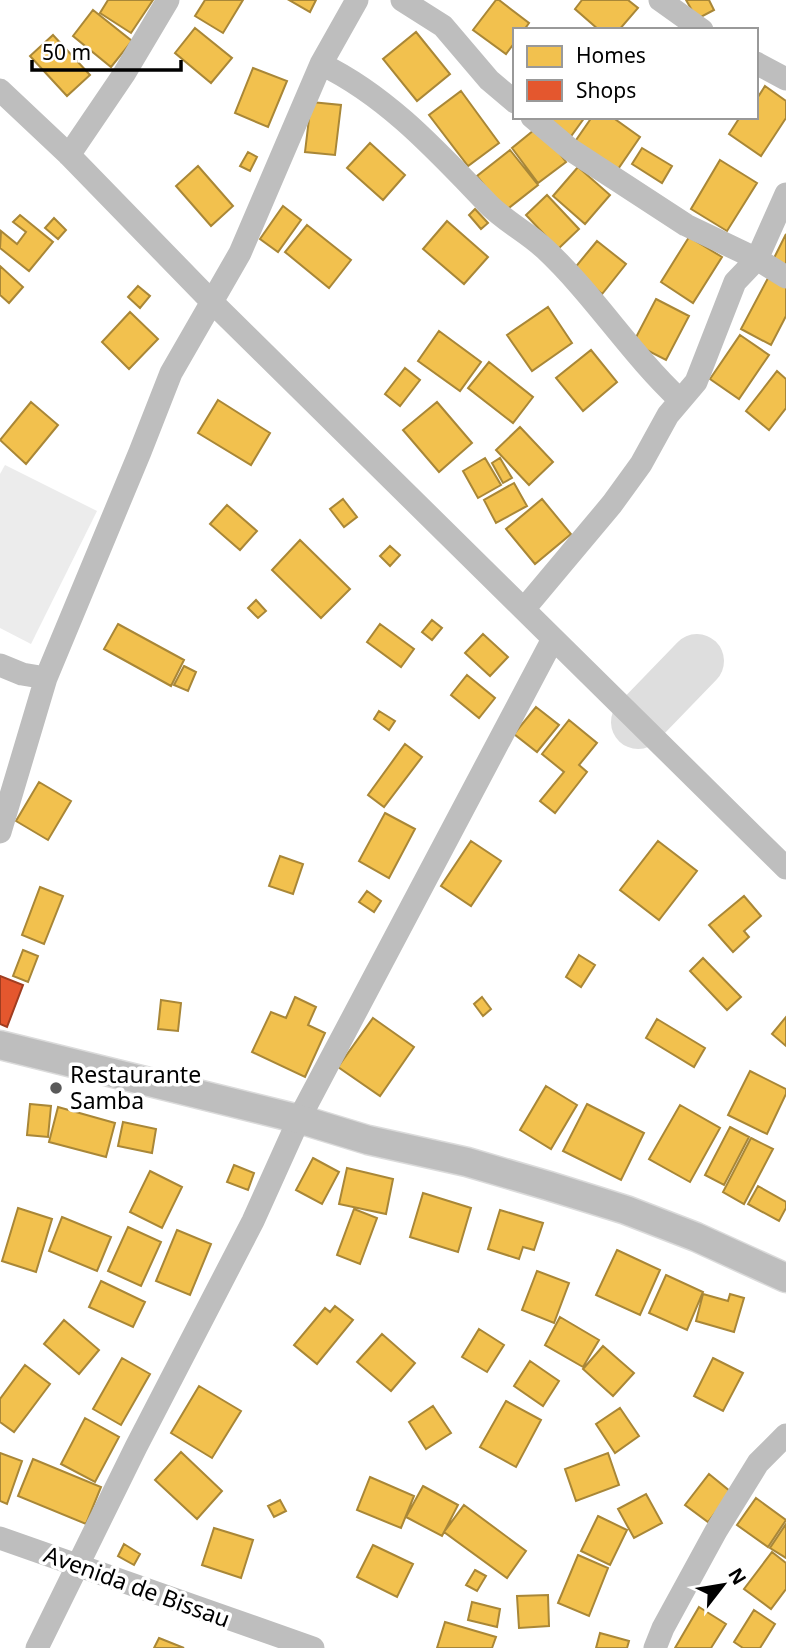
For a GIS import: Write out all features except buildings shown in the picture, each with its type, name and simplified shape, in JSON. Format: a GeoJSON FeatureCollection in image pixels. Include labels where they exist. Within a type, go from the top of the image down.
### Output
{"type":"FeatureCollection","features":[{"type":"Feature","properties":{"kind":"main road"},"geometry":{"type":"LineString","coordinates":[[0,1045],[299,1119],[368,1140],[467,1162],[626,1210],[696,1237],[786,1278]]}},
{"type":"Feature","properties":{"kind":"street"},"geometry":{"type":"LineString","coordinates":[[69,155],[124,74],[168,0]]}},
{"type":"Feature","properties":{"kind":"street"},"geometry":{"type":"LineString","coordinates":[[0,832],[46,678],[171,373],[245,241],[321,64],[356,0]]}},
{"type":"Feature","properties":{"kind":"street"},"geometry":{"type":"LineString","coordinates":[[402,0],[443,26],[489,80],[513,100]]}},
{"type":"Feature","properties":{"kind":"street"},"geometry":{"type":"LineString","coordinates":[[660,0],[699,28]]}},
{"type":"Feature","properties":{"kind":"street"},"geometry":{"type":"LineString","coordinates":[[321,64],[347,76],[377,97],[424,138],[499,215],[544,248],[654,376],[679,399]]}},
{"type":"Feature","properties":{"kind":"street"},"geometry":{"type":"LineString","coordinates":[[758,64],[786,79]]}},
{"type":"Feature","properties":{"kind":"street"},"geometry":{"type":"LineString","coordinates":[[0,90],[69,155],[212,302],[786,868]]}},
{"type":"Feature","properties":{"kind":"street"},"geometry":{"type":"LineString","coordinates":[[535,119],[571,150],[686,225],[757,259],[786,277]]}},
{"type":"Feature","properties":{"kind":"street"},"geometry":{"type":"LineString","coordinates":[[524,609],[627,484],[642,464],[668,415],[696,382],[735,282],[757,259],[786,194]]}},
{"type":"Feature","properties":{"kind":"street"},"geometry":{"type":"LineString","coordinates":[[37,1648],[136,1447],[253,1221],[299,1119],[553,639]]}},
{"type":"Feature","properties":{"kind":"street"},"geometry":{"type":"LineString","coordinates":[[0,665],[23,674],[46,678]]}},
{"type":"Feature","properties":{"kind":"street"},"geometry":{"type":"LineString","coordinates":[[655,1648],[663,1628],[716,1531],[758,1463],[786,1435]]}},
{"type":"Feature","properties":{"kind":"street","name":"Avenida de Bissau"},"geometry":{"type":"LineString","coordinates":[[0,1538],[313,1648]]}},
{"type":"Feature","properties":{"kind":"shaded area"},"geometry":{"type":"Polygon","coordinates":[[[5,465],[97,511],[31,644],[0,628],[0,474],[5,465]]]}},
{"type":"Feature","properties":{"kind":"taxiway"},"geometry":{"type":"LineString","coordinates":[[638,722],[697,661]]}},
{"type":"Feature","properties":{"kind":"place","name":"Restaurante Samba"},"geometry":{"type":"Point","coordinates":[56,1088]}}]}
